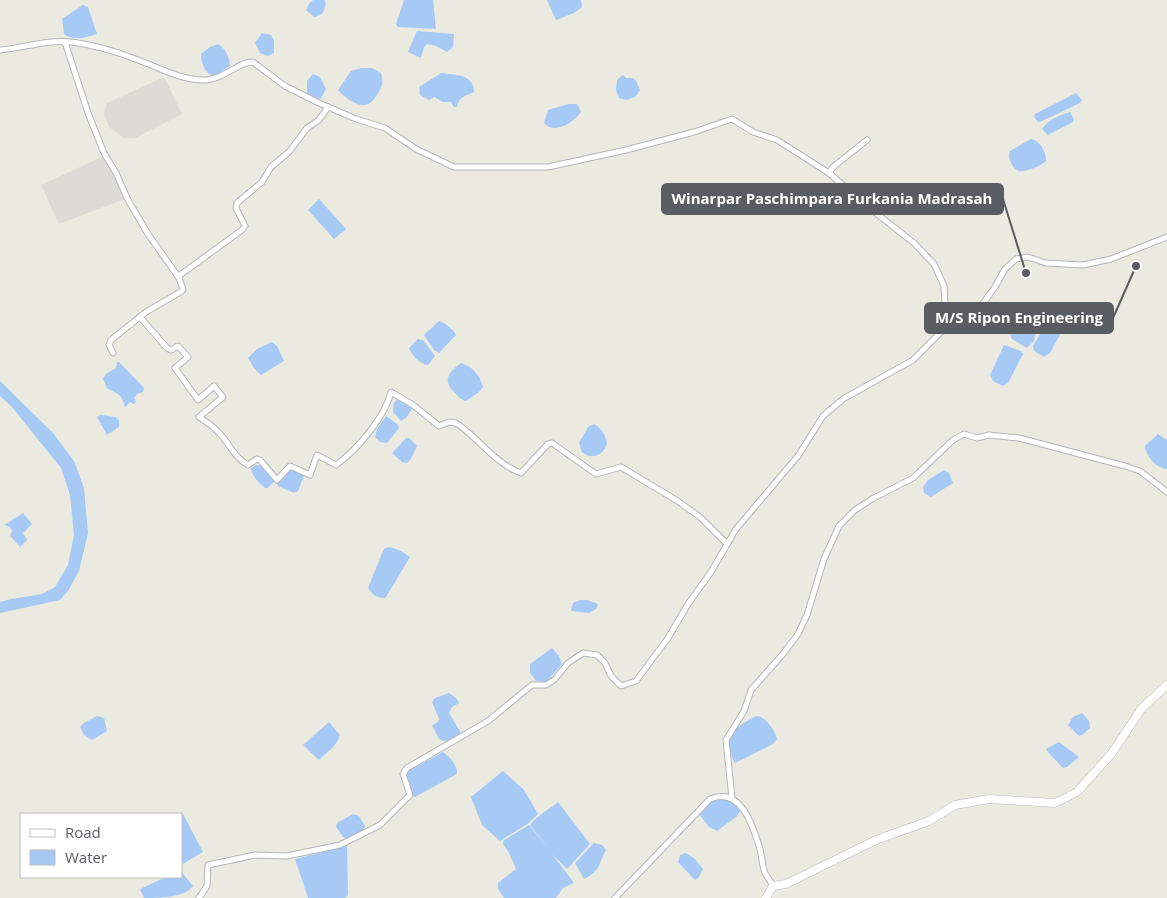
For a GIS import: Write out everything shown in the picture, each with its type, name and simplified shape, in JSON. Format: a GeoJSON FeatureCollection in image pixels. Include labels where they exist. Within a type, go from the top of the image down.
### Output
{"type":"FeatureCollection","features":[{"type":"Feature","properties":{"kind":"street"},"geometry":{"type":"LineString","coordinates":[[66,42],[88,113],[104,153],[116,173],[128,200],[148,234],[179,278],[183,289],[146,312],[111,340],[109,345],[113,353]]}},
{"type":"Feature","properties":{"kind":"street"},"geometry":{"type":"LineString","coordinates":[[0,50],[36,43],[66,42],[111,51],[174,75],[205,80],[225,75],[244,63],[253,62],[285,86],[356,119],[385,128],[416,149],[454,167],[548,167],[626,150],[694,132],[732,119],[753,132],[777,140],[829,173],[914,243],[934,264],[944,286],[945,303],[942,314],[948,326]]}},
{"type":"Feature","properties":{"kind":"street"},"geometry":{"type":"LineString","coordinates":[[179,278],[180,275],[242,230],[245,226],[236,208],[236,203],[262,182],[272,167],[289,152],[307,128],[319,120],[328,107]]}},
{"type":"Feature","properties":{"kind":"street"},"geometry":{"type":"LineString","coordinates":[[829,173],[867,140]]}},
{"type":"Feature","properties":{"kind":"street"},"geometry":{"type":"LineString","coordinates":[[199,898],[207,886],[208,865],[255,855],[287,856],[340,845],[380,825],[410,795],[403,774],[408,768],[488,721],[532,685],[546,686],[554,680],[568,663],[583,653],[597,655],[605,663],[611,676],[621,686],[636,682],[668,638],[688,604],[711,572],[736,529],[798,456],[823,416],[843,399],[913,360],[948,326],[962,324],[981,306],[1005,269],[1016,258],[1028,256],[1046,262],[1084,264],[1110,259],[1167,237]]}},
{"type":"Feature","properties":{"kind":"street"},"geometry":{"type":"LineString","coordinates":[[140,317],[167,348],[171,350],[178,346],[188,357],[175,368],[198,400],[214,386],[223,398],[199,417],[222,436],[244,463],[248,466],[257,459],[260,460],[277,480],[290,466],[310,475],[317,455],[336,465],[346,458],[382,414],[391,392],[413,405],[439,426],[449,422],[456,422],[465,428],[498,460],[512,470],[521,473],[548,444],[552,443],[596,474],[621,466],[700,517],[727,544]]}},
{"type":"Feature","properties":{"kind":"street"},"geometry":{"type":"LineString","coordinates":[[732,798],[726,740],[744,711],[751,690],[798,634],[807,615],[824,559],[839,526],[855,510],[913,478],[953,440],[964,434],[977,438],[989,435],[1028,440],[1140,471],[1167,492]]}},
{"type":"Feature","properties":{"kind":"street"},"geometry":{"type":"LineString","coordinates":[[773,886],[786,884],[876,840],[929,821],[955,805],[989,799],[1055,803],[1077,792],[1112,753],[1142,708],[1167,685]]}},
{"type":"Feature","properties":{"kind":"street"},"geometry":{"type":"LineString","coordinates":[[615,898],[710,799],[725,795],[741,806],[748,818],[760,850],[765,873],[773,886]]}},
{"type":"Feature","properties":{"kind":"street"},"geometry":{"type":"LineString","coordinates":[[766,898],[773,886]]}},
{"type":"Feature","properties":{"kind":"shaded area"},"geometry":{"type":"Polygon","coordinates":[[[164,77],[182,114],[135,138],[124,138],[109,127],[104,114],[107,103],[164,77]]]}},
{"type":"Feature","properties":{"kind":"shaded area"},"geometry":{"type":"Polygon","coordinates":[[[104,156],[117,177],[125,199],[59,224],[41,185],[104,156]]]}},
{"type":"Feature","properties":{"kind":"water"},"geometry":{"type":"Polygon","coordinates":[[[313,0],[325,0],[323,12],[317,17],[314,17],[306,10],[313,0]]]}},
{"type":"Feature","properties":{"kind":"water"},"geometry":{"type":"Polygon","coordinates":[[[404,0],[433,0],[436,29],[398,27],[396,24],[404,0]]]}},
{"type":"Feature","properties":{"kind":"water"},"geometry":{"type":"Polygon","coordinates":[[[547,0],[581,0],[582,7],[574,13],[556,20],[547,0]]]}},
{"type":"Feature","properties":{"kind":"water"},"geometry":{"type":"Polygon","coordinates":[[[83,5],[88,7],[97,34],[72,38],[64,34],[62,19],[83,5]]]}},
{"type":"Feature","properties":{"kind":"water"},"geometry":{"type":"Polygon","coordinates":[[[417,31],[454,34],[453,47],[447,52],[427,44],[424,47],[421,58],[408,52],[417,31]]]}},
{"type":"Feature","properties":{"kind":"water"},"geometry":{"type":"Polygon","coordinates":[[[262,33],[271,35],[274,40],[274,53],[268,56],[260,53],[255,43],[262,33]]]}},
{"type":"Feature","properties":{"kind":"water"},"geometry":{"type":"Polygon","coordinates":[[[218,44],[227,53],[230,66],[217,75],[212,76],[203,66],[201,54],[218,44]]]}},
{"type":"Feature","properties":{"kind":"water"},"geometry":{"type":"Polygon","coordinates":[[[361,68],[372,68],[381,73],[382,79],[382,85],[378,94],[370,103],[365,105],[350,100],[338,90],[351,71],[361,68]]]}},
{"type":"Feature","properties":{"kind":"water"},"geometry":{"type":"Polygon","coordinates":[[[441,73],[463,76],[471,82],[474,92],[461,98],[457,107],[454,107],[451,102],[443,102],[434,97],[429,100],[420,95],[419,87],[441,73]]]}},
{"type":"Feature","properties":{"kind":"water"},"geometry":{"type":"Polygon","coordinates":[[[313,74],[320,77],[326,89],[321,98],[318,99],[307,93],[307,81],[313,74]]]}},
{"type":"Feature","properties":{"kind":"water"},"geometry":{"type":"Polygon","coordinates":[[[623,75],[626,78],[633,78],[640,90],[635,97],[626,100],[619,98],[616,90],[617,80],[623,75]]]}},
{"type":"Feature","properties":{"kind":"water"},"geometry":{"type":"Polygon","coordinates":[[[1076,93],[1082,100],[1080,103],[1040,122],[1034,117],[1035,114],[1076,93]]]}},
{"type":"Feature","properties":{"kind":"water"},"geometry":{"type":"Polygon","coordinates":[[[569,104],[577,104],[581,112],[573,120],[558,128],[553,128],[544,123],[548,110],[569,104]]]}},
{"type":"Feature","properties":{"kind":"water"},"geometry":{"type":"Polygon","coordinates":[[[1070,112],[1074,119],[1073,122],[1048,135],[1042,129],[1051,120],[1070,112]]]}},
{"type":"Feature","properties":{"kind":"water"},"geometry":{"type":"Polygon","coordinates":[[[1031,139],[1042,147],[1046,161],[1033,169],[1018,171],[1009,157],[1010,151],[1031,139]]]}},
{"type":"Feature","properties":{"kind":"water"},"geometry":{"type":"Polygon","coordinates":[[[319,199],[346,229],[334,239],[308,210],[319,199]]]}},
{"type":"Feature","properties":{"kind":"water"},"geometry":{"type":"Polygon","coordinates":[[[439,321],[449,327],[456,335],[439,353],[434,350],[424,335],[439,321]]]}},
{"type":"Feature","properties":{"kind":"water"},"geometry":{"type":"Polygon","coordinates":[[[1019,321],[1028,325],[1035,332],[1034,341],[1027,348],[1012,339],[1010,334],[1019,321]]]}},
{"type":"Feature","properties":{"kind":"water"},"geometry":{"type":"Polygon","coordinates":[[[1046,324],[1062,331],[1050,353],[1044,357],[1034,351],[1033,346],[1046,324]]]}},
{"type":"Feature","properties":{"kind":"water"},"geometry":{"type":"Polygon","coordinates":[[[418,339],[423,340],[435,356],[428,365],[417,359],[409,348],[418,339]]]}},
{"type":"Feature","properties":{"kind":"water"},"geometry":{"type":"Polygon","coordinates":[[[272,342],[277,346],[284,361],[261,375],[248,358],[257,349],[272,342]]]}},
{"type":"Feature","properties":{"kind":"water"},"geometry":{"type":"Polygon","coordinates":[[[1004,345],[1021,351],[1023,354],[1008,383],[1003,386],[993,381],[990,375],[1004,345]]]}},
{"type":"Feature","properties":{"kind":"water"},"geometry":{"type":"Polygon","coordinates":[[[117,362],[144,388],[143,392],[137,394],[134,398],[136,402],[134,404],[130,402],[125,407],[120,396],[107,388],[103,379],[106,374],[116,368],[117,362]]]}},
{"type":"Feature","properties":{"kind":"water"},"geometry":{"type":"Polygon","coordinates":[[[461,363],[469,366],[475,372],[483,387],[466,401],[461,399],[448,384],[450,373],[461,363]]]}},
{"type":"Feature","properties":{"kind":"water"},"geometry":{"type":"Polygon","coordinates":[[[0,381],[53,433],[74,461],[84,488],[88,533],[79,571],[68,591],[60,600],[0,613],[0,602],[42,594],[55,587],[68,565],[74,535],[70,495],[61,468],[12,407],[0,396],[0,381]]]}},
{"type":"Feature","properties":{"kind":"water"},"geometry":{"type":"Polygon","coordinates":[[[397,400],[407,403],[412,409],[406,418],[401,421],[393,412],[394,403],[397,400]]]}},
{"type":"Feature","properties":{"kind":"water"},"geometry":{"type":"Polygon","coordinates":[[[100,415],[116,417],[119,421],[119,427],[107,435],[97,417],[100,415]]]}},
{"type":"Feature","properties":{"kind":"water"},"geometry":{"type":"Polygon","coordinates":[[[386,416],[397,424],[399,428],[387,443],[380,442],[375,437],[377,429],[386,416]]]}},
{"type":"Feature","properties":{"kind":"water"},"geometry":{"type":"Polygon","coordinates":[[[594,424],[603,432],[607,444],[600,454],[589,456],[582,452],[579,443],[588,427],[594,424]]]}},
{"type":"Feature","properties":{"kind":"water"},"geometry":{"type":"Polygon","coordinates":[[[1158,434],[1167,440],[1167,469],[1155,464],[1146,450],[1145,446],[1158,434]]]}},
{"type":"Feature","properties":{"kind":"water"},"geometry":{"type":"Polygon","coordinates":[[[406,438],[409,438],[417,446],[412,458],[407,463],[402,462],[392,453],[406,438]]]}},
{"type":"Feature","properties":{"kind":"water"},"geometry":{"type":"Polygon","coordinates":[[[258,465],[265,469],[274,481],[268,488],[261,484],[252,472],[253,466],[258,465]]]}},
{"type":"Feature","properties":{"kind":"water"},"geometry":{"type":"Polygon","coordinates":[[[290,468],[304,476],[298,491],[294,493],[278,486],[277,483],[290,468]]]}},
{"type":"Feature","properties":{"kind":"water"},"geometry":{"type":"Polygon","coordinates":[[[944,470],[949,473],[953,483],[931,497],[924,493],[923,487],[928,480],[944,470]]]}},
{"type":"Feature","properties":{"kind":"water"},"geometry":{"type":"Polygon","coordinates":[[[23,513],[32,524],[23,533],[27,540],[20,547],[10,536],[12,531],[10,527],[4,525],[23,513]]]}},
{"type":"Feature","properties":{"kind":"water"},"geometry":{"type":"Polygon","coordinates":[[[390,547],[410,557],[386,597],[382,598],[373,594],[368,588],[383,551],[385,548],[390,547]]]}},
{"type":"Feature","properties":{"kind":"water"},"geometry":{"type":"Polygon","coordinates":[[[587,600],[598,605],[596,609],[589,613],[571,611],[573,603],[587,600]]]}},
{"type":"Feature","properties":{"kind":"water"},"geometry":{"type":"Polygon","coordinates":[[[552,648],[559,656],[562,664],[547,681],[536,681],[530,673],[530,664],[552,648]]]}},
{"type":"Feature","properties":{"kind":"water"},"geometry":{"type":"Polygon","coordinates":[[[449,693],[459,703],[452,707],[449,713],[461,733],[453,739],[445,741],[439,739],[432,725],[438,722],[439,719],[432,702],[435,698],[449,693]]]}},
{"type":"Feature","properties":{"kind":"water"},"geometry":{"type":"Polygon","coordinates":[[[1082,713],[1089,721],[1090,728],[1079,736],[1068,725],[1073,717],[1082,713]]]}},
{"type":"Feature","properties":{"kind":"water"},"geometry":{"type":"Polygon","coordinates":[[[97,716],[104,718],[107,731],[92,740],[84,735],[80,727],[97,716]]]}},
{"type":"Feature","properties":{"kind":"water"},"geometry":{"type":"Polygon","coordinates":[[[756,716],[763,718],[769,724],[777,739],[773,744],[735,763],[729,745],[732,734],[745,722],[756,716]]]}},
{"type":"Feature","properties":{"kind":"water"},"geometry":{"type":"Polygon","coordinates":[[[329,722],[340,735],[339,739],[319,760],[303,745],[329,722]]]}},
{"type":"Feature","properties":{"kind":"water"},"geometry":{"type":"Polygon","coordinates":[[[1059,742],[1079,757],[1063,768],[1046,749],[1059,742]]]}},
{"type":"Feature","properties":{"kind":"water"},"geometry":{"type":"Polygon","coordinates":[[[443,752],[455,765],[457,774],[415,797],[413,796],[407,785],[407,772],[443,752]]]}},
{"type":"Feature","properties":{"kind":"water"},"geometry":{"type":"Polygon","coordinates":[[[503,771],[524,790],[538,814],[529,823],[500,841],[482,825],[471,797],[503,771]]]}},
{"type":"Feature","properties":{"kind":"water"},"geometry":{"type":"Polygon","coordinates":[[[716,798],[731,799],[741,810],[736,817],[717,831],[709,827],[699,814],[709,802],[716,798]]]}},
{"type":"Feature","properties":{"kind":"water"},"geometry":{"type":"Polygon","coordinates":[[[558,802],[590,844],[567,869],[552,854],[574,883],[563,888],[556,898],[504,898],[498,889],[498,883],[516,869],[503,844],[504,840],[529,825],[549,849],[530,825],[558,802]]]}},
{"type":"Feature","properties":{"kind":"water"},"geometry":{"type":"Polygon","coordinates":[[[182,812],[203,852],[182,864],[182,813],[180,813],[182,812]]]}},
{"type":"Feature","properties":{"kind":"water"},"geometry":{"type":"Polygon","coordinates":[[[353,814],[359,816],[365,826],[363,830],[346,839],[336,827],[337,823],[353,814]]]}},
{"type":"Feature","properties":{"kind":"water"},"geometry":{"type":"Polygon","coordinates":[[[594,843],[602,845],[606,850],[596,870],[584,879],[575,863],[594,843]]]}},
{"type":"Feature","properties":{"kind":"water"},"geometry":{"type":"Polygon","coordinates":[[[347,846],[348,895],[345,898],[308,898],[295,859],[347,846]]]}},
{"type":"Feature","properties":{"kind":"water"},"geometry":{"type":"Polygon","coordinates":[[[686,853],[695,859],[703,869],[695,880],[678,862],[680,855],[686,853]]]}},
{"type":"Feature","properties":{"kind":"water"},"geometry":{"type":"Polygon","coordinates":[[[182,872],[193,886],[184,893],[157,898],[144,898],[140,889],[164,878],[182,878],[182,872]]]}},
{"type":"Feature","properties":{"kind":"place","name":"M/S Ripon Engineering"},"geometry":{"type":"Point","coordinates":[1136,266]}},
{"type":"Feature","properties":{"kind":"place","name":"Winarpar Paschimpara Furkania Madrasah"},"geometry":{"type":"Point","coordinates":[1026,273]}}]}
